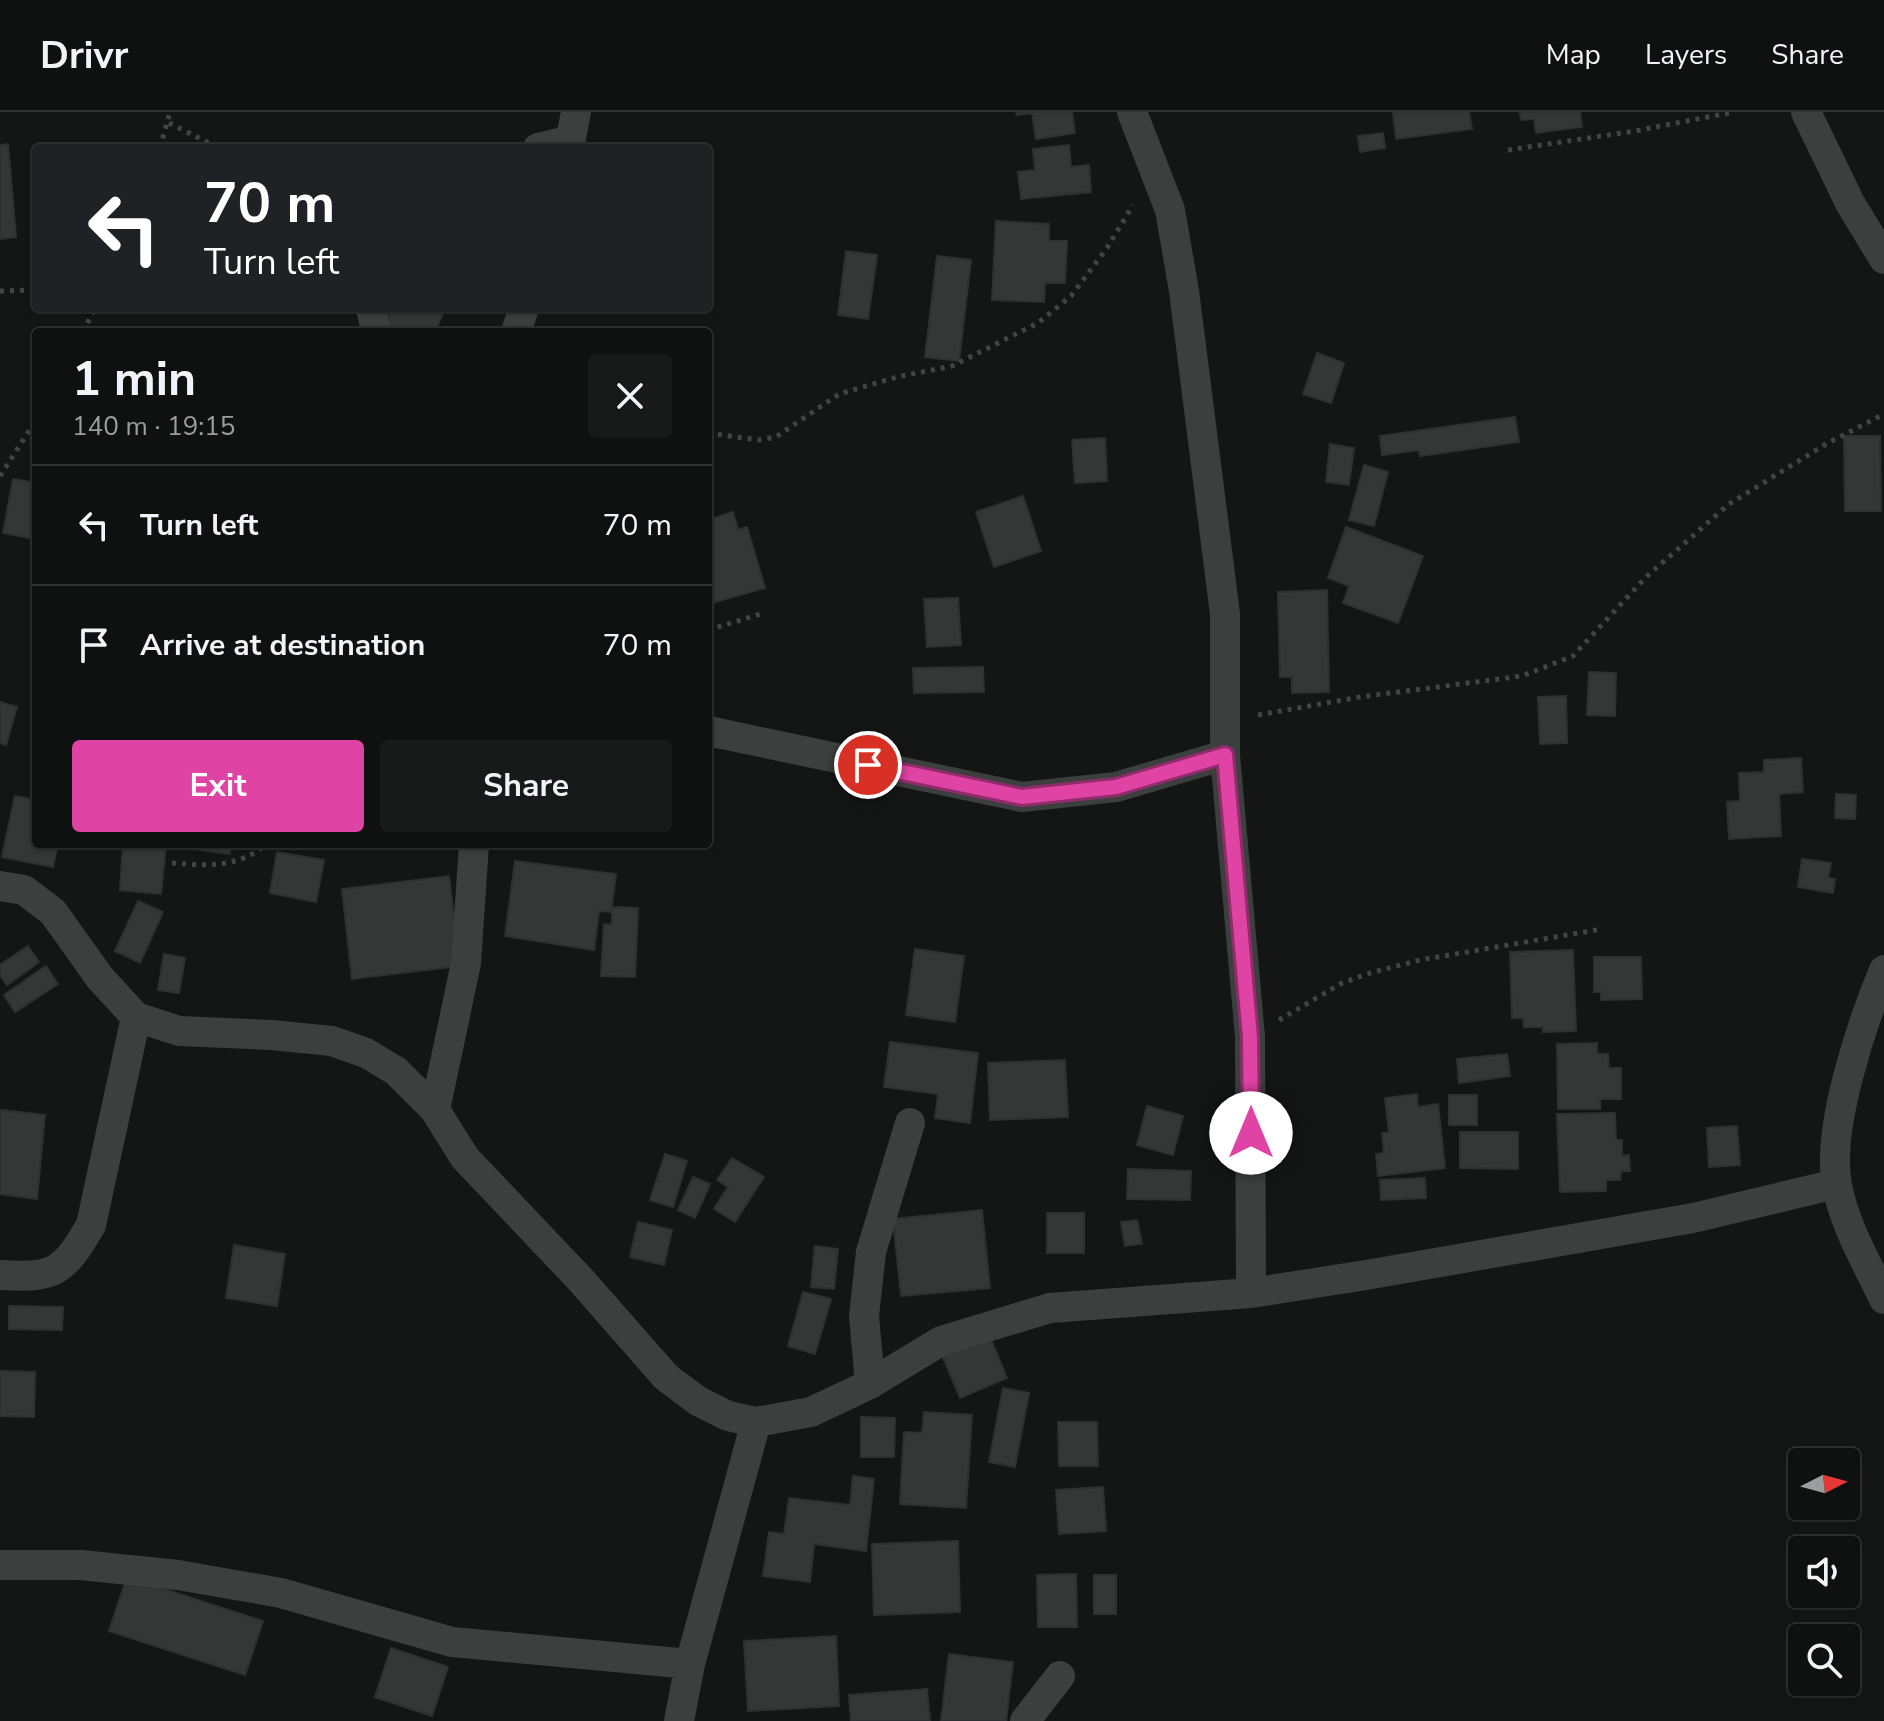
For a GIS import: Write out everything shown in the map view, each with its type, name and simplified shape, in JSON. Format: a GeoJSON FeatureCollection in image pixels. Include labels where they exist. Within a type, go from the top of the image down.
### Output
{"type":"FeatureCollection","features":[{"type":"Feature","properties":{"kind":"street"},"geometry":{"type":"LineString","coordinates":[[1132,112],[1170,210],[1225,614],[1225,755],[1250,1037],[1251,1293]]}},
{"type":"Feature","properties":{"kind":"street"},"geometry":{"type":"LineString","coordinates":[[1806,112],[1850,203],[1884,259]]}},
{"type":"Feature","properties":{"kind":"street"},"geometry":{"type":"LineString","coordinates":[[547,144],[572,133]]}},
{"type":"Feature","properties":{"kind":"street"},"geometry":{"type":"LineString","coordinates":[[712,732],[1022,797],[1116,787],[1225,755]]}},
{"type":"Feature","properties":{"kind":"street"},"geometry":{"type":"LineString","coordinates":[[435,1110],[466,963],[474,848]]}},
{"type":"Feature","properties":{"kind":"street"},"geometry":{"type":"LineString","coordinates":[[0,886],[24,890],[53,912],[100,978],[136,1017],[179,1031],[332,1041],[366,1053],[396,1071],[435,1110],[465,1158],[580,1279],[666,1377],[698,1401],[728,1416],[756,1422],[811,1412],[870,1384],[941,1341],[1050,1308],[1251,1293],[1366,1275],[1693,1218],[1836,1184]]}},
{"type":"Feature","properties":{"kind":"street"},"geometry":{"type":"LineString","coordinates":[[1884,970],[1866,1013],[1846,1085],[1837,1142],[1836,1184],[1854,1235],[1884,1299]]}},
{"type":"Feature","properties":{"kind":"street"},"geometry":{"type":"LineString","coordinates":[[0,1275],[34,1277],[60,1269],[77,1250],[91,1225],[136,1017]]}},
{"type":"Feature","properties":{"kind":"street"},"geometry":{"type":"LineString","coordinates":[[870,1384],[864,1316],[871,1252],[910,1123]]}},
{"type":"Feature","properties":{"kind":"street"},"geometry":{"type":"LineString","coordinates":[[679,1721],[690,1664],[756,1422]]}},
{"type":"Feature","properties":{"kind":"street"},"geometry":{"type":"LineString","coordinates":[[0,1565],[81,1565],[178,1575],[281,1593],[452,1642],[690,1664]]}},
{"type":"Feature","properties":{"kind":"street"},"geometry":{"type":"LineString","coordinates":[[1025,1721],[1060,1676]]}},
{"type":"Feature","properties":{"kind":"path"},"geometry":{"type":"LineString","coordinates":[[161,144],[170,112]]}},
{"type":"Feature","properties":{"kind":"path"},"geometry":{"type":"LineString","coordinates":[[1508,150],[1734,112]]}},
{"type":"Feature","properties":{"kind":"path"},"geometry":{"type":"LineString","coordinates":[[169,123],[211,144]]}},
{"type":"Feature","properties":{"kind":"path"},"geometry":{"type":"LineString","coordinates":[[712,434],[758,440],[776,437],[839,394],[897,377],[952,366],[1038,323],[1071,296],[1107,248],[1154,170]]}},
{"type":"Feature","properties":{"kind":"path"},"geometry":{"type":"LineString","coordinates":[[0,291],[32,290]]}},
{"type":"Feature","properties":{"kind":"path"},"geometry":{"type":"LineString","coordinates":[[1225,723],[1284,709],[1522,676],[1573,656],[1645,578],[1729,504],[1826,444],[1884,414]]}},
{"type":"Feature","properties":{"kind":"path"},"geometry":{"type":"LineString","coordinates":[[0,476],[32,426]]}},
{"type":"Feature","properties":{"kind":"path"},"geometry":{"type":"LineString","coordinates":[[712,629],[764,613]]}},
{"type":"Feature","properties":{"kind":"path"},"geometry":{"type":"LineString","coordinates":[[172,863],[210,866],[249,859],[262,848]]}},
{"type":"Feature","properties":{"kind":"path"},"geometry":{"type":"LineString","coordinates":[[1250,1037],[1342,983],[1370,973],[1420,960],[1602,929]]}},
{"type":"Feature","properties":{"kind":"building"},"geometry":{"type":"Polygon","coordinates":[[[1016,112],[1072,112],[1075,133],[1036,139],[1032,113],[1017,115],[1016,112]]]}},
{"type":"Feature","properties":{"kind":"building"},"geometry":{"type":"Polygon","coordinates":[[[1393,112],[1469,112],[1472,129],[1396,139],[1393,112]]]}},
{"type":"Feature","properties":{"kind":"building"},"geometry":{"type":"Polygon","coordinates":[[[1520,112],[1580,112],[1582,127],[1536,133],[1534,119],[1521,120],[1520,112]]]}},
{"type":"Feature","properties":{"kind":"building"},"geometry":{"type":"Polygon","coordinates":[[[1383,133],[1385,148],[1360,152],[1358,136],[1383,133]]]}},
{"type":"Feature","properties":{"kind":"building"},"geometry":{"type":"Polygon","coordinates":[[[8,144],[16,237],[0,239],[0,145],[8,144]]]}},
{"type":"Feature","properties":{"kind":"building"},"geometry":{"type":"Polygon","coordinates":[[[1069,145],[1071,167],[1089,165],[1091,192],[1021,199],[1018,172],[1035,170],[1033,149],[1069,145]]]}},
{"type":"Feature","properties":{"kind":"building"},"geometry":{"type":"Polygon","coordinates":[[[996,221],[1049,224],[1049,241],[1067,241],[1065,283],[1045,283],[1044,302],[992,300],[996,221]]]}},
{"type":"Feature","properties":{"kind":"building"},"geometry":{"type":"Polygon","coordinates":[[[846,251],[877,255],[868,319],[838,315],[846,251]]]}},
{"type":"Feature","properties":{"kind":"building"},"geometry":{"type":"Polygon","coordinates":[[[937,256],[971,260],[959,361],[925,357],[937,256]]]}},
{"type":"Feature","properties":{"kind":"building"},"geometry":{"type":"Polygon","coordinates":[[[390,312],[443,312],[437,328],[396,328],[386,324],[390,312]]]}},
{"type":"Feature","properties":{"kind":"building"},"geometry":{"type":"Polygon","coordinates":[[[1317,353],[1344,363],[1331,403],[1303,394],[1317,353]]]}},
{"type":"Feature","properties":{"kind":"building"},"geometry":{"type":"Polygon","coordinates":[[[1515,417],[1519,442],[1420,456],[1419,450],[1382,455],[1380,436],[1515,417]]]}},
{"type":"Feature","properties":{"kind":"building"},"geometry":{"type":"Polygon","coordinates":[[[1844,436],[1880,436],[1881,511],[1845,511],[1844,436]]]}},
{"type":"Feature","properties":{"kind":"building"},"geometry":{"type":"Polygon","coordinates":[[[1105,438],[1107,481],[1075,483],[1072,440],[1105,438]]]}},
{"type":"Feature","properties":{"kind":"building"},"geometry":{"type":"Polygon","coordinates":[[[1330,444],[1354,448],[1349,485],[1326,482],[1330,444]]]}},
{"type":"Feature","properties":{"kind":"building"},"geometry":{"type":"Polygon","coordinates":[[[1364,465],[1388,472],[1374,526],[1349,520],[1364,465]]]}},
{"type":"Feature","properties":{"kind":"building"},"geometry":{"type":"Polygon","coordinates":[[[13,479],[32,482],[32,538],[3,533],[13,479]]]}},
{"type":"Feature","properties":{"kind":"building"},"geometry":{"type":"Polygon","coordinates":[[[1023,496],[1041,551],[994,567],[976,512],[1023,496]]]}},
{"type":"Feature","properties":{"kind":"building"},"geometry":{"type":"Polygon","coordinates":[[[733,512],[738,530],[747,527],[765,588],[712,603],[712,519],[733,512]]]}},
{"type":"Feature","properties":{"kind":"building"},"geometry":{"type":"Polygon","coordinates":[[[1346,527],[1423,556],[1398,623],[1343,603],[1349,586],[1328,578],[1346,527]]]}},
{"type":"Feature","properties":{"kind":"building"},"geometry":{"type":"Polygon","coordinates":[[[1327,590],[1329,692],[1292,693],[1292,677],[1280,677],[1278,592],[1327,590]]]}},
{"type":"Feature","properties":{"kind":"building"},"geometry":{"type":"Polygon","coordinates":[[[958,598],[961,645],[927,647],[924,599],[958,598]]]}},
{"type":"Feature","properties":{"kind":"building"},"geometry":{"type":"Polygon","coordinates":[[[983,667],[984,692],[914,693],[913,668],[983,667]]]}},
{"type":"Feature","properties":{"kind":"building"},"geometry":{"type":"Polygon","coordinates":[[[1589,672],[1616,673],[1615,716],[1587,715],[1589,672]]]}},
{"type":"Feature","properties":{"kind":"building"},"geometry":{"type":"Polygon","coordinates":[[[1566,696],[1567,743],[1540,744],[1538,697],[1566,696]]]}},
{"type":"Feature","properties":{"kind":"building"},"geometry":{"type":"Polygon","coordinates":[[[0,702],[17,707],[6,745],[0,743],[0,702]]]}},
{"type":"Feature","properties":{"kind":"building"},"geometry":{"type":"Polygon","coordinates":[[[1801,758],[1803,792],[1779,794],[1781,836],[1729,839],[1727,802],[1740,801],[1739,773],[1764,772],[1764,760],[1801,758]]]}},
{"type":"Feature","properties":{"kind":"building"},"geometry":{"type":"Polygon","coordinates":[[[1836,794],[1856,795],[1855,819],[1835,818],[1836,794]]]}},
{"type":"Feature","properties":{"kind":"building"},"geometry":{"type":"Polygon","coordinates":[[[15,796],[32,799],[32,848],[57,848],[53,867],[2,857],[15,796]]]}},
{"type":"Feature","properties":{"kind":"building"},"geometry":{"type":"Polygon","coordinates":[[[123,848],[166,848],[161,894],[120,890],[123,848]]]}},
{"type":"Feature","properties":{"kind":"building"},"geometry":{"type":"Polygon","coordinates":[[[193,848],[231,848],[230,854],[193,848]]]}},
{"type":"Feature","properties":{"kind":"building"},"geometry":{"type":"Polygon","coordinates":[[[277,852],[324,860],[316,902],[270,893],[277,852]]]}},
{"type":"Feature","properties":{"kind":"building"},"geometry":{"type":"Polygon","coordinates":[[[1802,859],[1831,863],[1828,878],[1835,879],[1833,893],[1798,887],[1802,859]]]}},
{"type":"Feature","properties":{"kind":"building"},"geometry":{"type":"Polygon","coordinates":[[[515,861],[616,874],[611,912],[599,911],[594,950],[505,936],[515,861]]]}},
{"type":"Feature","properties":{"kind":"building"},"geometry":{"type":"Polygon","coordinates":[[[449,876],[460,966],[352,979],[342,889],[449,876]]]}},
{"type":"Feature","properties":{"kind":"building"},"geometry":{"type":"Polygon","coordinates":[[[138,901],[163,912],[140,963],[115,951],[138,901]]]}},
{"type":"Feature","properties":{"kind":"building"},"geometry":{"type":"Polygon","coordinates":[[[612,907],[638,908],[635,977],[601,976],[604,924],[612,925],[612,907]]]}},
{"type":"Feature","properties":{"kind":"building"},"geometry":{"type":"Polygon","coordinates":[[[28,946],[39,962],[7,985],[0,975],[0,965],[28,946]]]}},
{"type":"Feature","properties":{"kind":"building"},"geometry":{"type":"Polygon","coordinates":[[[915,949],[964,956],[955,1022],[906,1015],[915,949]]]}},
{"type":"Feature","properties":{"kind":"building"},"geometry":{"type":"Polygon","coordinates":[[[1573,950],[1576,1031],[1543,1032],[1543,1027],[1524,1027],[1523,1018],[1512,1018],[1510,952],[1573,950]]]}},
{"type":"Feature","properties":{"kind":"building"},"geometry":{"type":"Polygon","coordinates":[[[164,954],[185,958],[179,993],[158,990],[164,954]]]}},
{"type":"Feature","properties":{"kind":"building"},"geometry":{"type":"Polygon","coordinates":[[[1594,957],[1641,957],[1642,999],[1601,1000],[1601,992],[1594,992],[1594,957]]]}},
{"type":"Feature","properties":{"kind":"building"},"geometry":{"type":"Polygon","coordinates":[[[46,966],[58,984],[15,1012],[4,995],[46,966]]]}},
{"type":"Feature","properties":{"kind":"building"},"geometry":{"type":"Polygon","coordinates":[[[890,1042],[978,1053],[970,1123],[935,1118],[938,1094],[884,1087],[890,1042]]]}},
{"type":"Feature","properties":{"kind":"building"},"geometry":{"type":"Polygon","coordinates":[[[1597,1043],[1597,1054],[1608,1054],[1609,1068],[1621,1068],[1621,1099],[1600,1099],[1600,1109],[1558,1109],[1557,1044],[1597,1043]]]}},
{"type":"Feature","properties":{"kind":"building"},"geometry":{"type":"Polygon","coordinates":[[[1507,1054],[1510,1076],[1459,1083],[1457,1059],[1507,1054]]]}},
{"type":"Feature","properties":{"kind":"building"},"geometry":{"type":"Polygon","coordinates":[[[1065,1060],[1068,1117],[990,1120],[988,1063],[1065,1060]]]}},
{"type":"Feature","properties":{"kind":"building"},"geometry":{"type":"Polygon","coordinates":[[[1417,1094],[1418,1107],[1438,1104],[1445,1168],[1378,1176],[1376,1154],[1384,1153],[1382,1133],[1389,1133],[1385,1098],[1417,1094]]]}},
{"type":"Feature","properties":{"kind":"building"},"geometry":{"type":"Polygon","coordinates":[[[1449,1095],[1477,1095],[1477,1125],[1449,1125],[1449,1095]]]}},
{"type":"Feature","properties":{"kind":"building"},"geometry":{"type":"Polygon","coordinates":[[[1147,1106],[1183,1116],[1173,1155],[1137,1145],[1147,1106]]]}},
{"type":"Feature","properties":{"kind":"building"},"geometry":{"type":"Polygon","coordinates":[[[0,1110],[45,1115],[37,1199],[0,1194],[0,1110]]]}},
{"type":"Feature","properties":{"kind":"building"},"geometry":{"type":"Polygon","coordinates":[[[1615,1113],[1616,1140],[1622,1140],[1622,1156],[1629,1155],[1630,1171],[1621,1171],[1620,1180],[1606,1180],[1606,1191],[1560,1192],[1557,1114],[1615,1113]]]}},
{"type":"Feature","properties":{"kind":"building"},"geometry":{"type":"Polygon","coordinates":[[[1737,1126],[1740,1165],[1709,1167],[1707,1128],[1737,1126]]]}},
{"type":"Feature","properties":{"kind":"building"},"geometry":{"type":"Polygon","coordinates":[[[1460,1132],[1518,1132],[1518,1169],[1460,1168],[1460,1132]]]}},
{"type":"Feature","properties":{"kind":"building"},"geometry":{"type":"Polygon","coordinates":[[[665,1154],[687,1161],[673,1207],[650,1200],[665,1154]]]}},
{"type":"Feature","properties":{"kind":"building"},"geometry":{"type":"Polygon","coordinates":[[[732,1158],[764,1177],[735,1222],[714,1209],[728,1187],[717,1180],[732,1158]]]}},
{"type":"Feature","properties":{"kind":"building"},"geometry":{"type":"Polygon","coordinates":[[[1128,1169],[1191,1171],[1190,1200],[1127,1199],[1128,1169]]]}},
{"type":"Feature","properties":{"kind":"building"},"geometry":{"type":"Polygon","coordinates":[[[693,1177],[710,1184],[695,1218],[678,1210],[693,1177]]]}},
{"type":"Feature","properties":{"kind":"building"},"geometry":{"type":"Polygon","coordinates":[[[1425,1178],[1426,1198],[1381,1200],[1380,1180],[1425,1178]]]}},
{"type":"Feature","properties":{"kind":"building"},"geometry":{"type":"Polygon","coordinates":[[[982,1210],[990,1288],[901,1296],[893,1219],[982,1210]]]}},
{"type":"Feature","properties":{"kind":"building"},"geometry":{"type":"Polygon","coordinates":[[[1047,1213],[1084,1213],[1084,1253],[1047,1253],[1047,1213]]]}},
{"type":"Feature","properties":{"kind":"building"},"geometry":{"type":"Polygon","coordinates":[[[1137,1220],[1142,1244],[1125,1246],[1121,1222],[1137,1220]]]}},
{"type":"Feature","properties":{"kind":"building"},"geometry":{"type":"Polygon","coordinates":[[[638,1222],[672,1230],[664,1265],[630,1257],[638,1222]]]}},
{"type":"Feature","properties":{"kind":"building"},"geometry":{"type":"Polygon","coordinates":[[[234,1245],[285,1254],[277,1306],[226,1298],[234,1245]]]}},
{"type":"Feature","properties":{"kind":"building"},"geometry":{"type":"Polygon","coordinates":[[[815,1246],[838,1249],[834,1289],[811,1287],[815,1246]]]}},
{"type":"Feature","properties":{"kind":"building"},"geometry":{"type":"Polygon","coordinates":[[[803,1292],[831,1299],[815,1354],[788,1346],[803,1292]]]}},
{"type":"Feature","properties":{"kind":"building"},"geometry":{"type":"Polygon","coordinates":[[[9,1306],[63,1307],[62,1330],[9,1329],[9,1306]]]}},
{"type":"Feature","properties":{"kind":"building"},"geometry":{"type":"Polygon","coordinates":[[[989,1335],[1007,1378],[960,1398],[942,1355],[989,1335]]]}},
{"type":"Feature","properties":{"kind":"building"},"geometry":{"type":"Polygon","coordinates":[[[0,1371],[35,1372],[34,1417],[0,1416],[0,1371]]]}},
{"type":"Feature","properties":{"kind":"building"},"geometry":{"type":"Polygon","coordinates":[[[1003,1388],[1029,1393],[1015,1467],[989,1462],[1003,1388]]]}},
{"type":"Feature","properties":{"kind":"building"},"geometry":{"type":"Polygon","coordinates":[[[924,1412],[972,1415],[966,1508],[900,1504],[904,1432],[922,1433],[924,1412]]]}},
{"type":"Feature","properties":{"kind":"building"},"geometry":{"type":"Polygon","coordinates":[[[861,1417],[895,1418],[894,1457],[861,1457],[861,1417]]]}},
{"type":"Feature","properties":{"kind":"building"},"geometry":{"type":"Polygon","coordinates":[[[1058,1422],[1097,1422],[1098,1466],[1059,1466],[1058,1422]]]}},
{"type":"Feature","properties":{"kind":"building"},"geometry":{"type":"Polygon","coordinates":[[[853,1476],[874,1479],[866,1551],[814,1544],[810,1582],[763,1576],[769,1532],[784,1534],[789,1498],[850,1505],[853,1476]]]}},
{"type":"Feature","properties":{"kind":"building"},"geometry":{"type":"Polygon","coordinates":[[[1103,1487],[1106,1531],[1059,1534],[1056,1490],[1103,1487]]]}},
{"type":"Feature","properties":{"kind":"building"},"geometry":{"type":"Polygon","coordinates":[[[958,1541],[960,1612],[874,1615],[872,1544],[958,1541]]]}},
{"type":"Feature","properties":{"kind":"building"},"geometry":{"type":"Polygon","coordinates":[[[1076,1574],[1077,1627],[1038,1627],[1037,1575],[1076,1574]]]}},
{"type":"Feature","properties":{"kind":"building"},"geometry":{"type":"Polygon","coordinates":[[[1094,1575],[1116,1575],[1116,1614],[1094,1614],[1094,1575]]]}},
{"type":"Feature","properties":{"kind":"building"},"geometry":{"type":"Polygon","coordinates":[[[127,1577],[263,1621],[245,1675],[109,1631],[127,1577]]]}},
{"type":"Feature","properties":{"kind":"building"},"geometry":{"type":"Polygon","coordinates":[[[836,1636],[839,1706],[748,1711],[744,1641],[836,1636]]]}},
{"type":"Feature","properties":{"kind":"building"},"geometry":{"type":"Polygon","coordinates":[[[391,1648],[448,1667],[432,1716],[375,1697],[391,1648]]]}},
{"type":"Feature","properties":{"kind":"building"},"geometry":{"type":"Polygon","coordinates":[[[949,1654],[1013,1662],[1006,1721],[941,1721],[949,1654]]]}},
{"type":"Feature","properties":{"kind":"building"},"geometry":{"type":"Polygon","coordinates":[[[927,1689],[930,1721],[851,1721],[849,1695],[927,1689]]]}},
{"type":"Feature","properties":{"kind":"route"},"geometry":{"type":"LineString","coordinates":[[868,765],[1022,797],[1116,787],[1225,755],[1250,1037],[1251,1133]]}}]}
